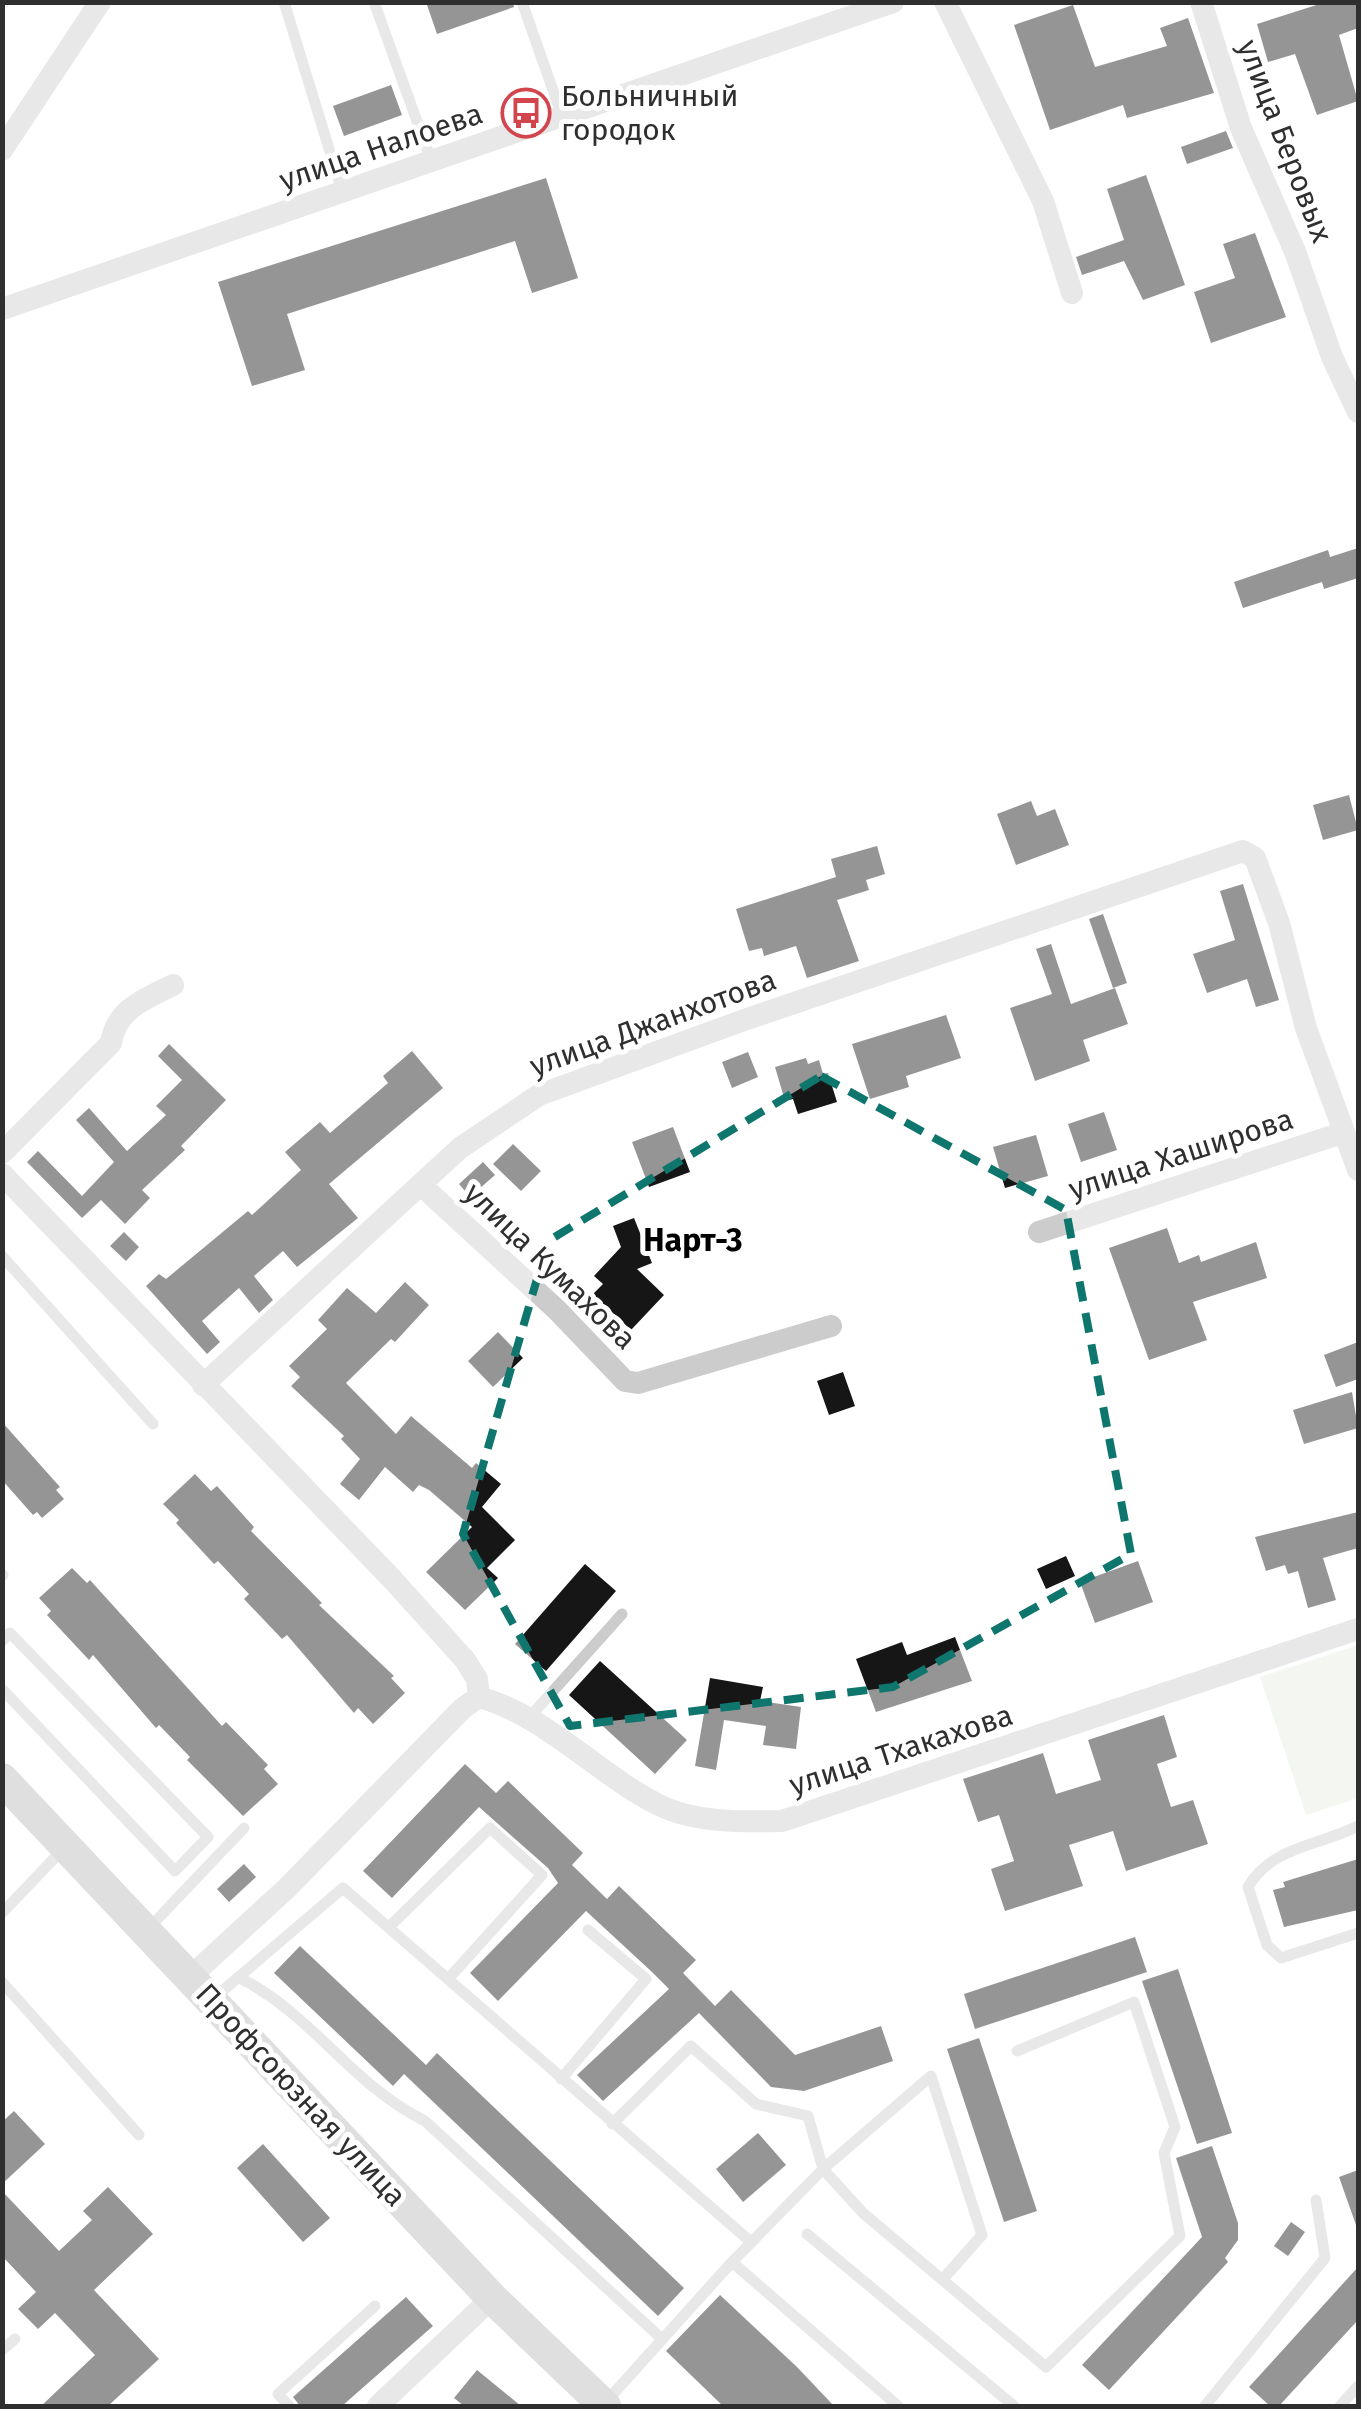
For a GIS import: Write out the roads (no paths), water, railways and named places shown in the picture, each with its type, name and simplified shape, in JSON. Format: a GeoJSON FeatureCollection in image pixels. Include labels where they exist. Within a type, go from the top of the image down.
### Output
{"type":"FeatureCollection","features":[{"type":"Feature","properties":{"kind":"street"},"geometry":{"type":"LineString","coordinates":[[2,150],[100,2]]}},
{"type":"Feature","properties":{"kind":"street","name":"улица Налоева"},"geometry":{"type":"LineString","coordinates":[[2,308],[562,116],[851,9],[894,2]]}},
{"type":"Feature","properties":{"kind":"street"},"geometry":{"type":"LineString","coordinates":[[945,2],[1043,201],[1072,293]]}},
{"type":"Feature","properties":{"kind":"street","name":"улица Беровых"},"geometry":{"type":"LineString","coordinates":[[1202,2],[1241,128],[1351,382],[1358,412]]}},
{"type":"Feature","properties":{"kind":"street","name":"улица Джанхотова"},"geometry":{"type":"LineString","coordinates":[[202,1384],[460,1148],[539,1095],[747,1018],[1243,851],[1254,858],[1279,923],[1306,1028],[1342,1133]]}},
{"type":"Feature","properties":{"kind":"street"},"geometry":{"type":"LineString","coordinates":[[2,1153],[111,1044],[114,1026],[133,1005],[173,985]]}},
{"type":"Feature","properties":{"kind":"street"},"geometry":{"type":"LineString","coordinates":[[1342,1133],[1358,1170]]}},
{"type":"Feature","properties":{"kind":"street","name":"улица Хаширова"},"geometry":{"type":"LineString","coordinates":[[1039,1232],[1342,1133]]}},
{"type":"Feature","properties":{"kind":"street"},"geometry":{"type":"LineString","coordinates":[[2,1174],[464,1660],[477,1679],[480,1698],[463,1708],[288,1888],[201,1989]]}},
{"type":"Feature","properties":{"kind":"street","name":"улица Кумахова"},"geometry":{"type":"LineString","coordinates":[[422,1186],[557,1310],[625,1380],[638,1384],[830,1326]]}},
{"type":"Feature","properties":{"kind":"street","name":"улица Тхакахова"},"geometry":{"type":"LineString","coordinates":[[480,1698],[528,1719],[662,1806],[714,1818],[782,1821],[1358,1629]]}},
{"type":"Feature","properties":{"kind":"street","name":"Профсоюзная улица"},"geometry":{"type":"LineString","coordinates":[[2,1779],[492,2298],[604,2406]]}},
{"type":"Feature","properties":{"kind":"street"},"geometry":{"type":"LineString","coordinates":[[378,2406],[492,2298]]}},
{"type":"Feature","properties":{"kind":"lane"},"geometry":{"type":"LineString","coordinates":[[284,2],[342,191]]}},
{"type":"Feature","properties":{"kind":"lane"},"geometry":{"type":"LineString","coordinates":[[374,2],[431,160]]}},
{"type":"Feature","properties":{"kind":"lane"},"geometry":{"type":"LineString","coordinates":[[522,2],[562,116]]}},
{"type":"Feature","properties":{"kind":"lane"},"geometry":{"type":"LineString","coordinates":[[2,1256],[154,1424]]}},
{"type":"Feature","properties":{"kind":"lane"},"geometry":{"type":"LineString","coordinates":[[528,1719],[622,1614]]}},
{"type":"Feature","properties":{"kind":"lane"},"geometry":{"type":"LineString","coordinates":[[2,1641],[10,1633],[208,1837],[175,1872],[2,1689]]}},
{"type":"Feature","properties":{"kind":"lane"},"geometry":{"type":"LineString","coordinates":[[1358,1826],[1277,1855],[1258,1870],[1248,1887],[1267,1945],[1281,1958],[1358,1933]]}},
{"type":"Feature","properties":{"kind":"lane"},"geometry":{"type":"LineString","coordinates":[[146,1930],[244,1828]]}},
{"type":"Feature","properties":{"kind":"lane"},"geometry":{"type":"LineString","coordinates":[[390,1926],[490,1828],[542,1874],[449,1978]]}},
{"type":"Feature","properties":{"kind":"lane"},"geometry":{"type":"LineString","coordinates":[[2,1914],[66,1846]]}},
{"type":"Feature","properties":{"kind":"lane"},"geometry":{"type":"LineString","coordinates":[[201,1989],[238,1977],[343,1888],[751,2242]]}},
{"type":"Feature","properties":{"kind":"lane"},"geometry":{"type":"LineString","coordinates":[[561,2079],[646,1979],[588,1930]]}},
{"type":"Feature","properties":{"kind":"lane"},"geometry":{"type":"LineString","coordinates":[[238,1977],[277,1996],[386,2102],[425,2121],[662,2339]]}},
{"type":"Feature","properties":{"kind":"lane"},"geometry":{"type":"LineString","coordinates":[[2,1982],[139,2135]]}},
{"type":"Feature","properties":{"kind":"lane"},"geometry":{"type":"LineString","coordinates":[[612,2124],[691,2046],[756,2104],[808,2116],[823,2169],[863,2214],[1046,2366],[1180,2236],[1164,2153],[1175,2127],[1134,2002],[1017,2051]]}},
{"type":"Feature","properties":{"kind":"lane"},"geometry":{"type":"LineString","coordinates":[[604,2406],[732,2262],[823,2169],[931,2076],[982,2235],[942,2279]]}},
{"type":"Feature","properties":{"kind":"lane"},"geometry":{"type":"LineString","coordinates":[[1205,2406],[1324,2258],[1316,2200]]}},
{"type":"Feature","properties":{"kind":"lane"},"geometry":{"type":"LineString","coordinates":[[807,2234],[1014,2406]]}},
{"type":"Feature","properties":{"kind":"lane"},"geometry":{"type":"LineString","coordinates":[[732,2262],[898,2406]]}},
{"type":"Feature","properties":{"kind":"lane"},"geometry":{"type":"LineString","coordinates":[[289,2406],[278,2394],[375,2306]]}},
{"type":"Feature","properties":{"kind":"lane"},"geometry":{"type":"LineString","coordinates":[[2,2350],[15,2339]]}},
{"type":"Feature","properties":{"kind":"lane"},"geometry":{"type":"LineString","coordinates":[[1340,2406],[1358,2386]]}},
{"type":"Feature","properties":{"kind":"place","name":"Больничный городок"},"geometry":{"type":"Point","coordinates":[526,113]}},
{"type":"Feature","properties":{"kind":"district","name":"Нарт-3"},"geometry":{"type":"Point","coordinates":[693,1240]}}]}
